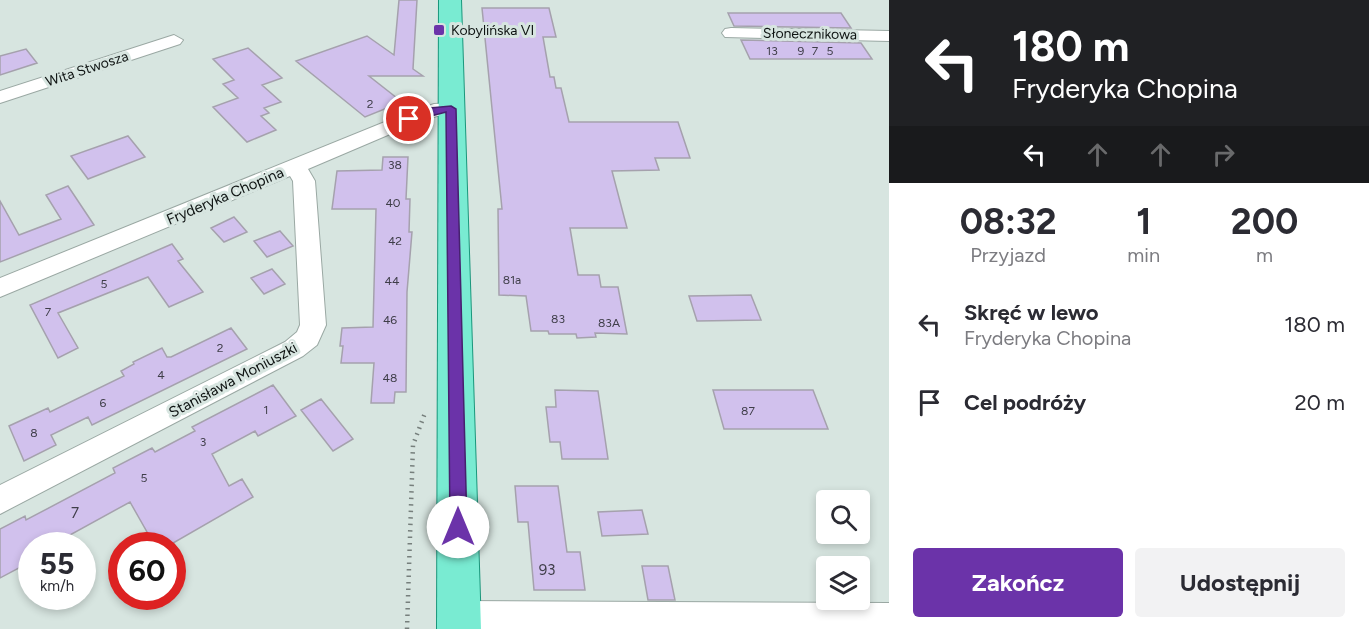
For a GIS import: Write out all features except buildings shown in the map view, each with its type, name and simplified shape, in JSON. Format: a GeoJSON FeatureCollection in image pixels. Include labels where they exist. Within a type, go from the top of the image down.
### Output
{"type":"FeatureCollection","features":[{"type":"Feature","properties":{"kind":"main road"},"geometry":{"type":"LineString","coordinates":[[450,0],[459,623]]}},
{"type":"Feature","properties":{"kind":"street","name":"Słonecznikowa"},"geometry":{"type":"LineString","coordinates":[[731,33],[889,36]]}},
{"type":"Feature","properties":{"kind":"street","name":"Wita Stwosza"},"geometry":{"type":"LineString","coordinates":[[0,97],[174,40]]}},
{"type":"Feature","properties":{"kind":"street","name":"Fryderyka Chopina"},"geometry":{"type":"LineString","coordinates":[[0,288],[427,112],[451,109]]}},
{"type":"Feature","properties":{"kind":"street","name":"Stanisława Moniuszki"},"geometry":{"type":"LineString","coordinates":[[0,500],[294,349],[308,338],[313,325],[304,181],[296,167]]}},
{"type":"Feature","properties":{"kind":"street"},"geometry":{"type":"LineString","coordinates":[[459,623],[889,620]]}},
{"type":"Feature","properties":{"kind":"path"},"geometry":{"type":"LineString","coordinates":[[407,629],[412,445],[426,409]]}},
{"type":"Feature","properties":{"kind":"place","name":"Kobylińska VI"},"geometry":{"type":"Point","coordinates":[439,30]}},
{"type":"Feature","properties":{"kind":"route"},"geometry":{"type":"LineString","coordinates":[[409,119],[434,110],[451,109],[458,527]]}}]}
